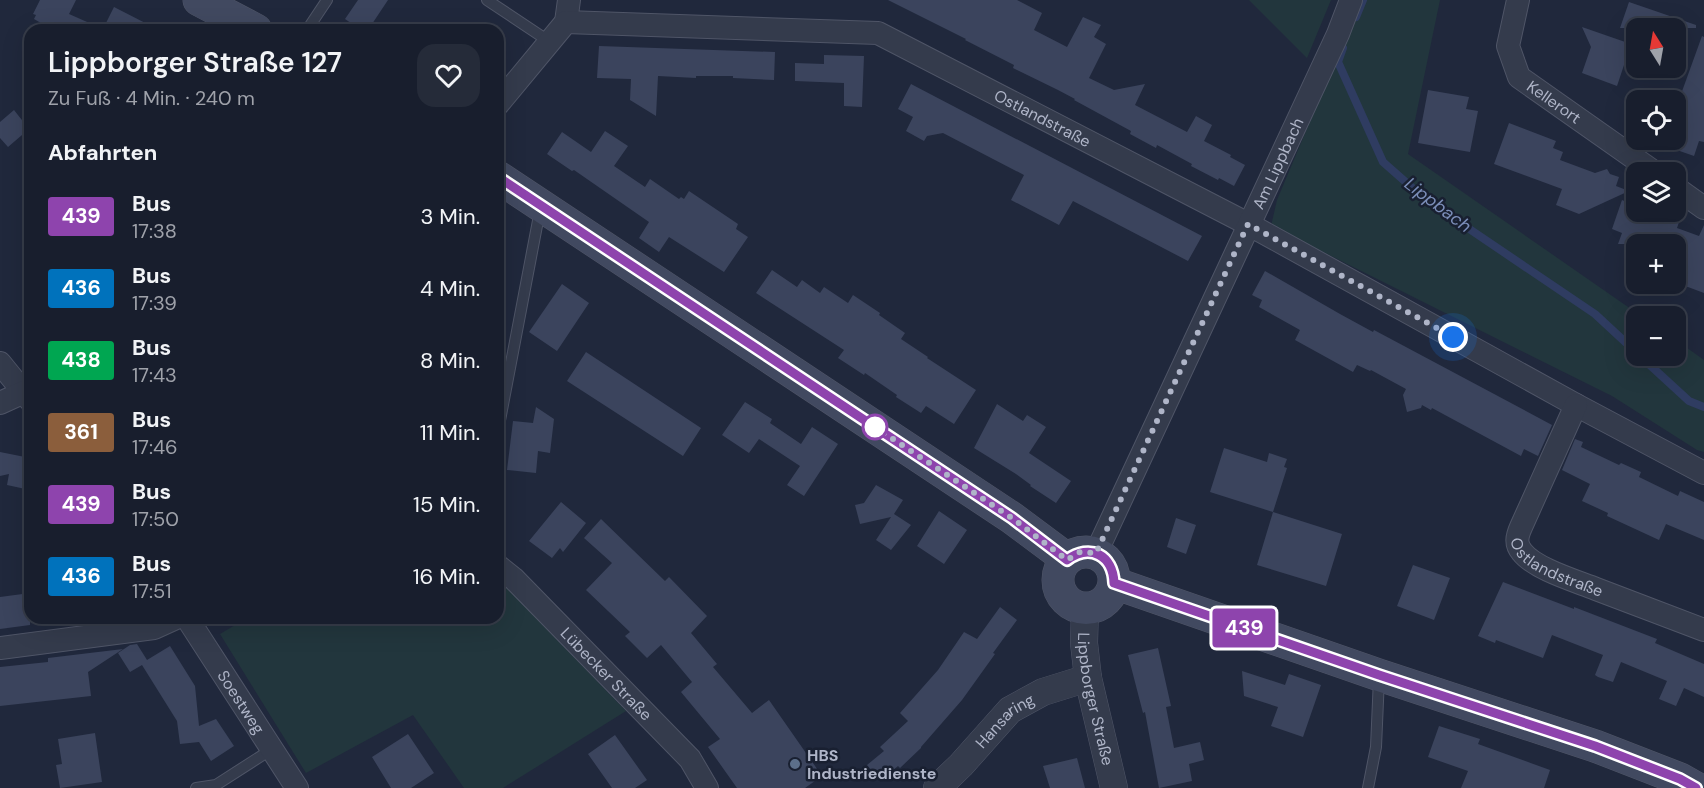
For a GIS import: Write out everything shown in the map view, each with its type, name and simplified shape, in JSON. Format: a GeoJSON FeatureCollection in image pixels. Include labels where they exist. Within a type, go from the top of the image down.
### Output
{"type":"FeatureCollection","features":[{"type":"Feature","properties":{"kind":"main road"},"geometry":{"type":"LineString","coordinates":[[199,0],[245,24]]}},
{"type":"Feature","properties":{"kind":"main road"},"geometry":{"type":"LineString","coordinates":[[504,181],[1012,518],[1081,556],[1104,558],[1114,574],[1114,583],[1112,591],[1101,604],[1093,607],[1076,606],[1068,601],[1059,585],[1061,567],[1081,556]]}},
{"type":"Feature","properties":{"kind":"main road"},"geometry":{"type":"LineString","coordinates":[[1114,583],[1379,675],[1595,746],[1680,779],[1696,788]]}},
{"type":"Feature","properties":{"kind":"street"},"geometry":{"type":"LineString","coordinates":[[504,97],[566,22],[569,0]]}},
{"type":"Feature","properties":{"kind":"street","name":"Am Lippbach"},"geometry":{"type":"LineString","coordinates":[[1081,556],[1248,224],[1338,34],[1351,0]]}},
{"type":"Feature","properties":{"kind":"street","name":"Kellerort"},"geometry":{"type":"LineString","coordinates":[[1518,0],[1508,46],[1519,77],[1640,162]]}},
{"type":"Feature","properties":{"kind":"street","name":"Ostlandstraße"},"geometry":{"type":"LineString","coordinates":[[566,22],[878,33],[1248,224],[1575,405],[1704,472]]}},
{"type":"Feature","properties":{"kind":"street"},"geometry":{"type":"LineString","coordinates":[[1686,195],[1704,208]]}},
{"type":"Feature","properties":{"kind":"street"},"geometry":{"type":"LineString","coordinates":[[0,363],[24,390]]}},
{"type":"Feature","properties":{"kind":"street"},"geometry":{"type":"LineString","coordinates":[[0,403],[24,396]]}},
{"type":"Feature","properties":{"kind":"street","name":"Ostlandstraße"},"geometry":{"type":"LineString","coordinates":[[1575,405],[1521,527],[1517,537],[1518,547],[1531,561],[1559,574],[1704,630]]}},
{"type":"Feature","properties":{"kind":"street","name":"Lübecker Straße"},"geometry":{"type":"LineString","coordinates":[[504,571],[690,759],[707,788]]}},
{"type":"Feature","properties":{"kind":"street","name":"Lippborger Straße"},"geometry":{"type":"LineString","coordinates":[[1085,608],[1084,643],[1088,678],[1114,788]]}},
{"type":"Feature","properties":{"kind":"street"},"geometry":{"type":"LineString","coordinates":[[0,648],[154,628],[163,624]]}},
{"type":"Feature","properties":{"kind":"street","name":"Soestweg"},"geometry":{"type":"LineString","coordinates":[[191,624],[297,788]]}},
{"type":"Feature","properties":{"kind":"street","name":"Hansaring"},"geometry":{"type":"LineString","coordinates":[[937,788],[961,765],[1010,710],[1043,692],[1088,678]]}},
{"type":"Feature","properties":{"kind":"lane"},"geometry":{"type":"LineString","coordinates":[[312,24],[327,0]]}},
{"type":"Feature","properties":{"kind":"lane"},"geometry":{"type":"LineString","coordinates":[[487,0],[550,42]]}},
{"type":"Feature","properties":{"kind":"lane"},"geometry":{"type":"LineString","coordinates":[[504,398],[540,207]]}},
{"type":"Feature","properties":{"kind":"lane"},"geometry":{"type":"LineString","coordinates":[[1368,788],[1376,747],[1379,675]]}},
{"type":"Feature","properties":{"kind":"lane"},"geometry":{"type":"LineString","coordinates":[[195,788],[216,785],[272,749]]}},
{"type":"Feature","properties":{"kind":"shaded area"},"geometry":{"type":"Polygon","coordinates":[[[1249,0],[1331,0],[1307,58],[1249,0]]]}},
{"type":"Feature","properties":{"kind":"shaded area"},"geometry":{"type":"Polygon","coordinates":[[[1361,0],[1440,0],[1408,154],[1627,306],[1626,366],[1686,366],[1686,347],[1704,360],[1704,452],[1697,450],[1612,396],[1271,226],[1277,200],[1361,0]]]}},
{"type":"Feature","properties":{"kind":"shaded area"},"geometry":{"type":"Polygon","coordinates":[[[504,585],[626,711],[503,788],[464,788],[413,715],[306,773],[220,634],[237,624],[504,624],[504,585]]]}},
{"type":"Feature","properties":{"kind":"building"},"geometry":{"type":"Polygon","coordinates":[[[40,0],[76,0],[69,14],[92,24],[43,24],[34,19],[36,15],[33,14],[40,0]]]}},
{"type":"Feature","properties":{"kind":"building"},"geometry":{"type":"Polygon","coordinates":[[[358,0],[388,0],[372,24],[352,24],[345,19],[358,0]]]}},
{"type":"Feature","properties":{"kind":"building"},"geometry":{"type":"Polygon","coordinates":[[[888,0],[1017,0],[1042,13],[1034,30],[1067,47],[1083,17],[1101,25],[1094,37],[1106,44],[1089,78],[1114,90],[1145,84],[1135,105],[1187,132],[1196,116],[1212,125],[1204,141],[1245,165],[1234,186],[1219,178],[1218,180],[1157,145],[1156,148],[1130,134],[1131,131],[1075,99],[1013,68],[1014,65],[888,0]]]}},
{"type":"Feature","properties":{"kind":"building"},"geometry":{"type":"Polygon","coordinates":[[[1629,2],[1676,18],[1626,18],[1626,28],[1620,28],[1629,2]]]}},
{"type":"Feature","properties":{"kind":"building"},"geometry":{"type":"Polygon","coordinates":[[[114,7],[147,24],[106,24],[114,7]]]}},
{"type":"Feature","properties":{"kind":"building"},"geometry":{"type":"Polygon","coordinates":[[[1686,22],[1696,25],[1696,28],[1686,28],[1686,22]]]}},
{"type":"Feature","properties":{"kind":"building"},"geometry":{"type":"Polygon","coordinates":[[[1582,27],[1626,42],[1626,59],[1617,86],[1582,73],[1591,47],[1582,27]]]}},
{"type":"Feature","properties":{"kind":"building"},"geometry":{"type":"Polygon","coordinates":[[[1702,36],[1704,37],[1704,142],[1699,141],[1694,156],[1677,150],[1686,150],[1686,90],[1682,90],[1702,36]]]}},
{"type":"Feature","properties":{"kind":"building"},"geometry":{"type":"Polygon","coordinates":[[[599,46],[775,52],[774,80],[733,78],[733,76],[696,76],[696,78],[658,76],[656,116],[630,100],[631,79],[597,78],[599,46]]]}},
{"type":"Feature","properties":{"kind":"building"},"geometry":{"type":"Polygon","coordinates":[[[824,55],[864,56],[862,107],[844,106],[844,83],[795,81],[795,63],[824,64],[824,55]]]}},
{"type":"Feature","properties":{"kind":"building"},"geometry":{"type":"Polygon","coordinates":[[[911,84],[1202,236],[1188,261],[1073,201],[1059,225],[1011,200],[1024,175],[943,133],[927,136],[924,141],[906,131],[913,117],[898,109],[911,84]]]}},
{"type":"Feature","properties":{"kind":"building"},"geometry":{"type":"Polygon","coordinates":[[[1428,90],[1469,97],[1466,109],[1478,111],[1470,152],[1418,143],[1428,90]]]}},
{"type":"Feature","properties":{"kind":"building"},"geometry":{"type":"Polygon","coordinates":[[[14,110],[24,123],[24,133],[8,147],[0,138],[0,122],[14,110]]]}},
{"type":"Feature","properties":{"kind":"building"},"geometry":{"type":"Polygon","coordinates":[[[1509,123],[1556,141],[1553,148],[1563,152],[1560,160],[1595,173],[1607,169],[1610,174],[1619,177],[1616,186],[1626,190],[1626,192],[1579,214],[1556,205],[1562,189],[1494,164],[1509,123]]]}},
{"type":"Feature","properties":{"kind":"building"},"geometry":{"type":"Polygon","coordinates":[[[605,131],[628,146],[614,166],[645,187],[650,179],[679,199],[681,197],[684,199],[689,191],[738,224],[736,229],[748,237],[724,272],[669,237],[659,252],[639,238],[649,222],[547,154],[562,132],[591,152],[605,131]]]}},
{"type":"Feature","properties":{"kind":"building"},"geometry":{"type":"Polygon","coordinates":[[[1622,200],[1626,202],[1626,222],[1679,222],[1677,228],[1699,236],[1704,225],[1704,293],[1686,286],[1686,234],[1626,234],[1626,244],[1618,244],[1622,233],[1612,229],[1622,200]]]}},
{"type":"Feature","properties":{"kind":"building"},"geometry":{"type":"Polygon","coordinates":[[[772,270],[797,287],[802,280],[820,293],[824,287],[848,303],[853,295],[905,333],[901,339],[976,390],[954,424],[926,406],[921,413],[896,397],[897,395],[865,373],[864,375],[838,358],[844,350],[756,293],[772,270]]]}},
{"type":"Feature","properties":{"kind":"building"},"geometry":{"type":"Polygon","coordinates":[[[1265,271],[1373,332],[1374,330],[1552,425],[1538,456],[1524,449],[1521,456],[1432,408],[1431,410],[1422,405],[1421,408],[1407,412],[1403,395],[1406,389],[1357,365],[1353,372],[1295,340],[1300,330],[1259,307],[1262,300],[1252,295],[1265,271]]]}},
{"type":"Feature","properties":{"kind":"building"},"geometry":{"type":"Polygon","coordinates":[[[562,284],[589,303],[557,351],[529,332],[562,284]]]}},
{"type":"Feature","properties":{"kind":"building"},"geometry":{"type":"Polygon","coordinates":[[[586,352],[701,428],[683,456],[567,381],[586,352]]]}},
{"type":"Feature","properties":{"kind":"building"},"geometry":{"type":"Polygon","coordinates":[[[745,402],[772,419],[770,423],[801,444],[812,427],[838,444],[804,496],[787,485],[800,466],[759,439],[749,453],[722,435],[745,402]]]}},
{"type":"Feature","properties":{"kind":"building"},"geometry":{"type":"Polygon","coordinates":[[[997,404],[1023,421],[1027,415],[1046,427],[1029,453],[1071,481],[1056,503],[1016,474],[974,448],[997,404]]]}},
{"type":"Feature","properties":{"kind":"building"},"geometry":{"type":"Polygon","coordinates":[[[536,407],[554,419],[550,453],[538,451],[536,473],[507,470],[513,421],[533,423],[536,407]]]}},
{"type":"Feature","properties":{"kind":"building"},"geometry":{"type":"Polygon","coordinates":[[[1575,439],[1583,442],[1581,447],[1619,465],[1621,463],[1641,472],[1639,477],[1678,496],[1680,491],[1704,502],[1704,540],[1666,524],[1659,540],[1607,516],[1608,513],[1582,501],[1590,484],[1562,470],[1575,439]]]}},
{"type":"Feature","properties":{"kind":"building"},"geometry":{"type":"Polygon","coordinates":[[[1224,448],[1267,462],[1269,453],[1287,459],[1284,467],[1287,468],[1273,512],[1210,492],[1224,448]]]}},
{"type":"Feature","properties":{"kind":"building"},"geometry":{"type":"Polygon","coordinates":[[[0,452],[24,457],[24,489],[7,485],[9,474],[0,476],[0,452]]]}},
{"type":"Feature","properties":{"kind":"building"},"geometry":{"type":"Polygon","coordinates":[[[876,485],[903,500],[894,514],[911,525],[891,550],[876,540],[891,517],[860,524],[855,505],[864,503],[876,485]]]}},
{"type":"Feature","properties":{"kind":"building"},"geometry":{"type":"Polygon","coordinates":[[[561,502],[586,523],[563,552],[560,548],[552,558],[529,541],[561,502]]]}},
{"type":"Feature","properties":{"kind":"building"},"geometry":{"type":"Polygon","coordinates":[[[939,511],[967,530],[944,564],[917,546],[939,511]]]}},
{"type":"Feature","properties":{"kind":"building"},"geometry":{"type":"Polygon","coordinates":[[[1273,512],[1342,534],[1326,586],[1257,565],[1273,512]]]}},
{"type":"Feature","properties":{"kind":"building"},"geometry":{"type":"Polygon","coordinates":[[[1176,518],[1196,525],[1186,554],[1167,547],[1176,518]]]}},
{"type":"Feature","properties":{"kind":"building"},"geometry":{"type":"Polygon","coordinates":[[[601,519],[665,581],[669,577],[707,616],[691,633],[717,664],[713,667],[752,713],[769,700],[822,776],[805,788],[737,788],[708,747],[720,739],[681,692],[692,682],[661,645],[647,658],[625,636],[630,632],[586,590],[612,563],[584,538],[601,519]]]}},
{"type":"Feature","properties":{"kind":"building"},"geometry":{"type":"Polygon","coordinates":[[[1413,565],[1450,578],[1434,620],[1397,606],[1413,565]]]}},
{"type":"Feature","properties":{"kind":"building"},"geometry":{"type":"Polygon","coordinates":[[[1503,582],[1657,639],[1655,643],[1704,664],[1704,697],[1684,688],[1676,706],[1659,699],[1667,681],[1621,662],[1613,682],[1598,677],[1595,675],[1603,655],[1552,635],[1543,658],[1496,640],[1495,643],[1478,636],[1503,582]]]}},
{"type":"Feature","properties":{"kind":"building"},"geometry":{"type":"Polygon","coordinates":[[[24,594],[24,624],[30,625],[0,629],[0,597],[24,594]]]}},
{"type":"Feature","properties":{"kind":"building"},"geometry":{"type":"Polygon","coordinates":[[[1000,607],[1017,620],[993,653],[995,654],[962,700],[921,748],[900,768],[898,766],[880,781],[867,765],[884,751],[880,747],[908,721],[900,713],[938,670],[964,632],[977,639],[1000,607]]]}},
{"type":"Feature","properties":{"kind":"building"},"geometry":{"type":"Polygon","coordinates":[[[137,644],[147,660],[170,646],[195,686],[199,726],[216,719],[234,746],[211,761],[199,742],[180,744],[177,721],[142,665],[130,672],[118,653],[130,645],[137,644]]]}},
{"type":"Feature","properties":{"kind":"building"},"geometry":{"type":"Polygon","coordinates":[[[1158,648],[1171,706],[1166,707],[1174,748],[1200,742],[1204,760],[1189,764],[1192,781],[1159,788],[1145,712],[1143,713],[1128,655],[1158,648]]]}},
{"type":"Feature","properties":{"kind":"building"},"geometry":{"type":"Polygon","coordinates":[[[123,649],[88,672],[91,696],[0,706],[0,667],[48,662],[48,658],[123,649]]]}},
{"type":"Feature","properties":{"kind":"building"},"geometry":{"type":"Polygon","coordinates":[[[1242,671],[1285,685],[1289,674],[1321,685],[1303,737],[1271,726],[1278,707],[1244,696],[1242,671]]]}},
{"type":"Feature","properties":{"kind":"building"},"geometry":{"type":"Polygon","coordinates":[[[1439,726],[1480,739],[1478,744],[1550,770],[1544,788],[1461,788],[1468,771],[1428,757],[1439,726]]]}},
{"type":"Feature","properties":{"kind":"building"},"geometry":{"type":"Polygon","coordinates":[[[95,733],[102,782],[60,788],[56,765],[62,764],[58,739],[95,733]]]}},
{"type":"Feature","properties":{"kind":"building"},"geometry":{"type":"Polygon","coordinates":[[[408,734],[434,773],[411,788],[391,788],[372,757],[408,734]]]}},
{"type":"Feature","properties":{"kind":"building"},"geometry":{"type":"Polygon","coordinates":[[[615,735],[647,780],[635,788],[612,788],[588,754],[615,735]]]}},
{"type":"Feature","properties":{"kind":"building"},"geometry":{"type":"Polygon","coordinates":[[[1077,758],[1085,788],[1050,788],[1043,766],[1077,758]]]}},
{"type":"Feature","properties":{"kind":"waterway","name":"Lippbach"},"geometry":{"type":"LineString","coordinates":[[1356,17],[1363,0]]}},
{"type":"Feature","properties":{"kind":"waterway","name":"Lippbach"},"geometry":{"type":"LineString","coordinates":[[1343,48],[1338,62],[1383,162],[1425,199],[1595,314],[1626,343]]}},
{"type":"Feature","properties":{"kind":"waterway","name":"Lippbach"},"geometry":{"type":"LineString","coordinates":[[1651,366],[1689,401],[1704,407]]}},
{"type":"Feature","properties":{"kind":"bus line","name":"439"},"geometry":{"type":"LineString","coordinates":[[504,181],[1012,518],[1067,560],[1080,552],[1096,553],[1110,565],[1114,574],[1114,583],[1379,675],[1595,746],[1680,779],[1696,788]]}},
{"type":"Feature","properties":{"kind":"place","name":"HBS Industriedienste"},"geometry":{"type":"Point","coordinates":[795,764]}},
{"type":"Feature","properties":{"kind":"route"},"geometry":{"type":"LineString","coordinates":[[875,427],[1012,518],[1067,560],[1080,552],[1096,553],[1248,224],[1453,337]]}}]}
